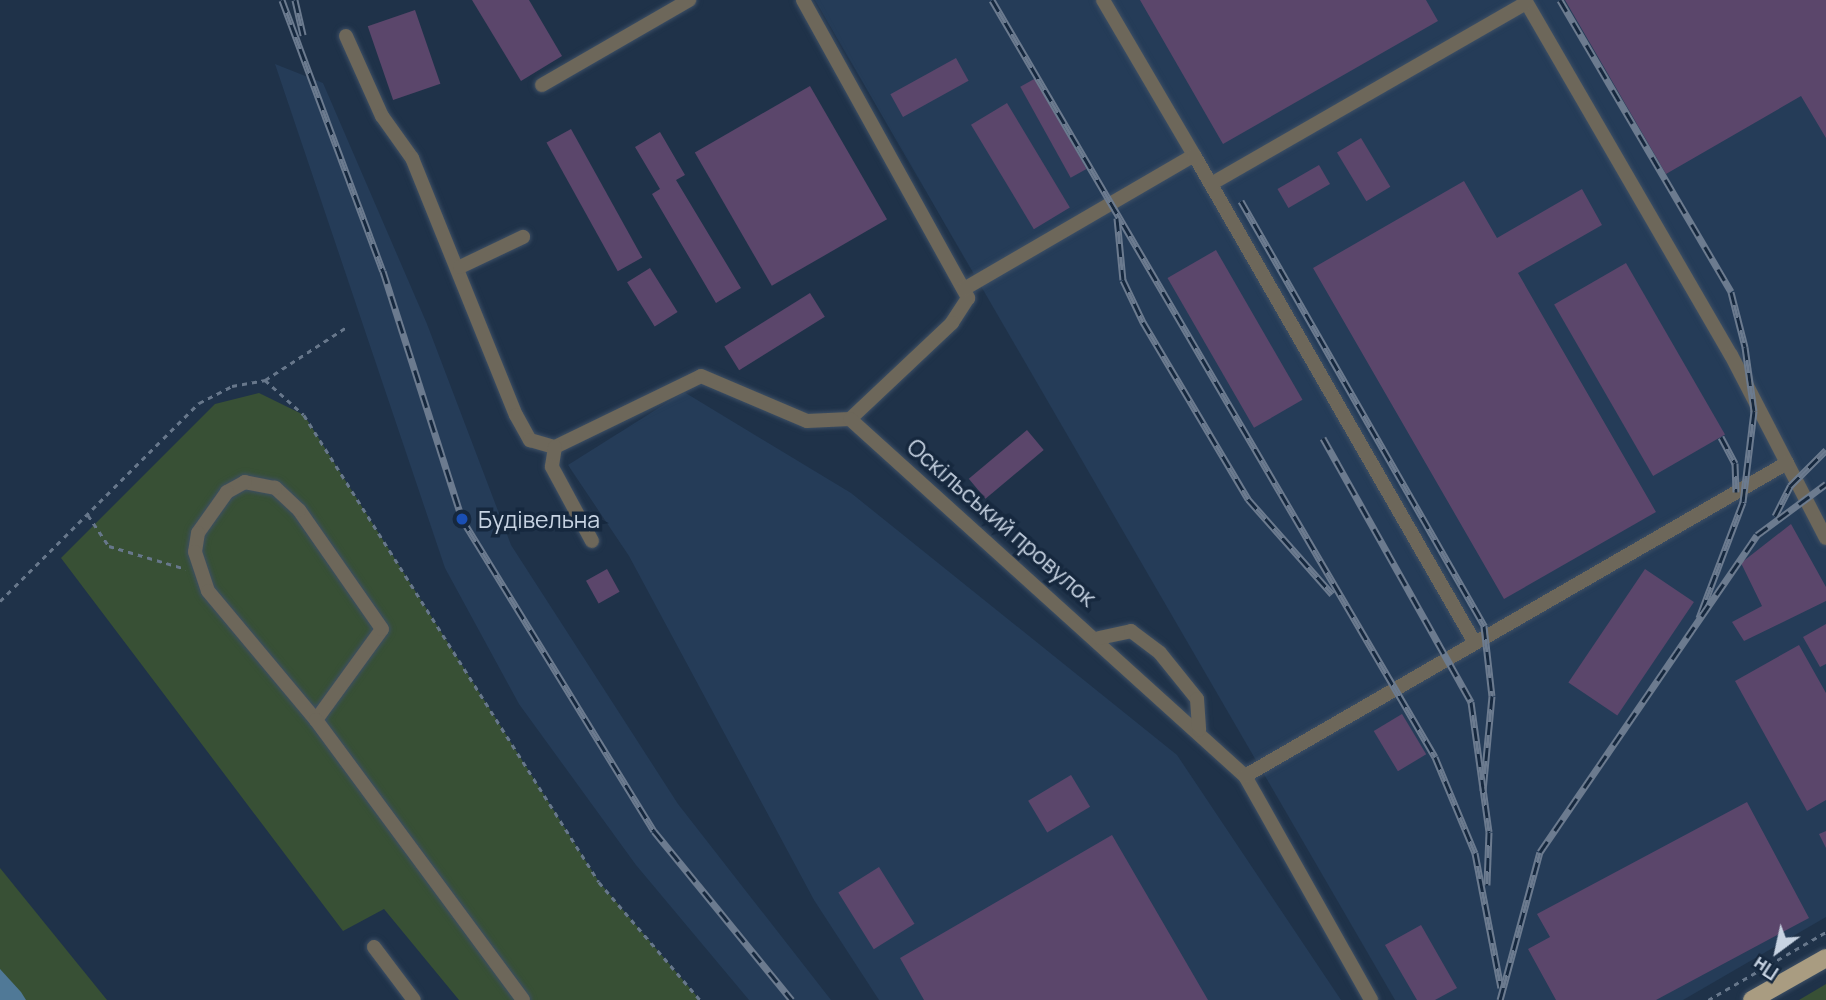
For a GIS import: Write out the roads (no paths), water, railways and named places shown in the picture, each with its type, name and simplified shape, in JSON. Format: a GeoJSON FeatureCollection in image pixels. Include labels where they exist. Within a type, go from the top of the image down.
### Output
{"type":"FeatureCollection","features":[{"type":"Feature","properties":{"kind":"main road"},"geometry":{"type":"LineString","coordinates":[[1752,1000],[1826,958]]}},
{"type":"Feature","properties":{"kind":"street"},"geometry":{"type":"LineString","coordinates":[[542,85],[689,0]]}},
{"type":"Feature","properties":{"kind":"street"},"geometry":{"type":"LineString","coordinates":[[346,36],[382,116],[412,158],[460,267],[516,415],[530,440],[555,446],[701,376],[807,421],[850,419],[952,323],[968,298],[803,0]]}},
{"type":"Feature","properties":{"kind":"street"},"geometry":{"type":"LineString","coordinates":[[1103,0],[1475,643]]}},
{"type":"Feature","properties":{"kind":"street"},"geometry":{"type":"LineString","coordinates":[[1211,184],[1525,1],[1787,463],[1826,538]]}},
{"type":"Feature","properties":{"kind":"street"},"geometry":{"type":"LineString","coordinates":[[964,289],[1194,155]]}},
{"type":"Feature","properties":{"kind":"street"},"geometry":{"type":"LineString","coordinates":[[460,267],[523,237]]}},
{"type":"Feature","properties":{"kind":"street","name":"Оскільський провулок"},"geometry":{"type":"LineString","coordinates":[[850,419],[1099,638],[1245,776],[1371,1000]]}},
{"type":"Feature","properties":{"kind":"street"},"geometry":{"type":"LineString","coordinates":[[555,446],[552,467],[592,541]]}},
{"type":"Feature","properties":{"kind":"street"},"geometry":{"type":"LineString","coordinates":[[1245,776],[1787,463]]}},
{"type":"Feature","properties":{"kind":"street"},"geometry":{"type":"LineString","coordinates":[[316,720],[382,629],[299,510],[275,488],[245,482],[227,492],[198,533],[199,574],[316,720],[523,1000]]}},
{"type":"Feature","properties":{"kind":"street"},"geometry":{"type":"LineString","coordinates":[[1099,638],[1131,631],[1160,653],[1197,699],[1199,730]]}},
{"type":"Feature","properties":{"kind":"street"},"geometry":{"type":"LineString","coordinates":[[374,947],[414,1000]]}},
{"type":"Feature","properties":{"kind":"railway"},"geometry":{"type":"LineString","coordinates":[[282,0],[383,271],[462,519],[654,831],[792,1000]]}},
{"type":"Feature","properties":{"kind":"railway"},"geometry":{"type":"LineString","coordinates":[[295,0],[303,35]]}},
{"type":"Feature","properties":{"kind":"railway"},"geometry":{"type":"LineString","coordinates":[[992,0],[1435,757],[1475,853],[1501,988]]}},
{"type":"Feature","properties":{"kind":"railway"},"geometry":{"type":"LineString","coordinates":[[1560,0],[1731,292],[1745,347],[1754,411],[1743,502],[1699,618]]}},
{"type":"Feature","properties":{"kind":"railway"},"geometry":{"type":"LineString","coordinates":[[1241,201],[1484,626],[1492,696],[1483,791]]}},
{"type":"Feature","properties":{"kind":"railway"},"geometry":{"type":"LineString","coordinates":[[1117,218],[1123,280],[1143,322],[1248,499],[1332,594]]}},
{"type":"Feature","properties":{"kind":"railway"},"geometry":{"type":"LineString","coordinates":[[1721,437],[1735,463],[1736,492]]}},
{"type":"Feature","properties":{"kind":"railway"},"geometry":{"type":"LineString","coordinates":[[1323,438],[1471,702],[1489,832],[1487,885]]}},
{"type":"Feature","properties":{"kind":"railway"},"geometry":{"type":"LineString","coordinates":[[1775,516],[1790,486],[1826,450]]}},
{"type":"Feature","properties":{"kind":"railway"},"geometry":{"type":"LineString","coordinates":[[1500,1000],[1540,852],[1757,535],[1826,484]]}},
{"type":"Feature","properties":{"kind":"place","name":"Будівельна"},"geometry":{"type":"Point","coordinates":[462,519]}}]}
